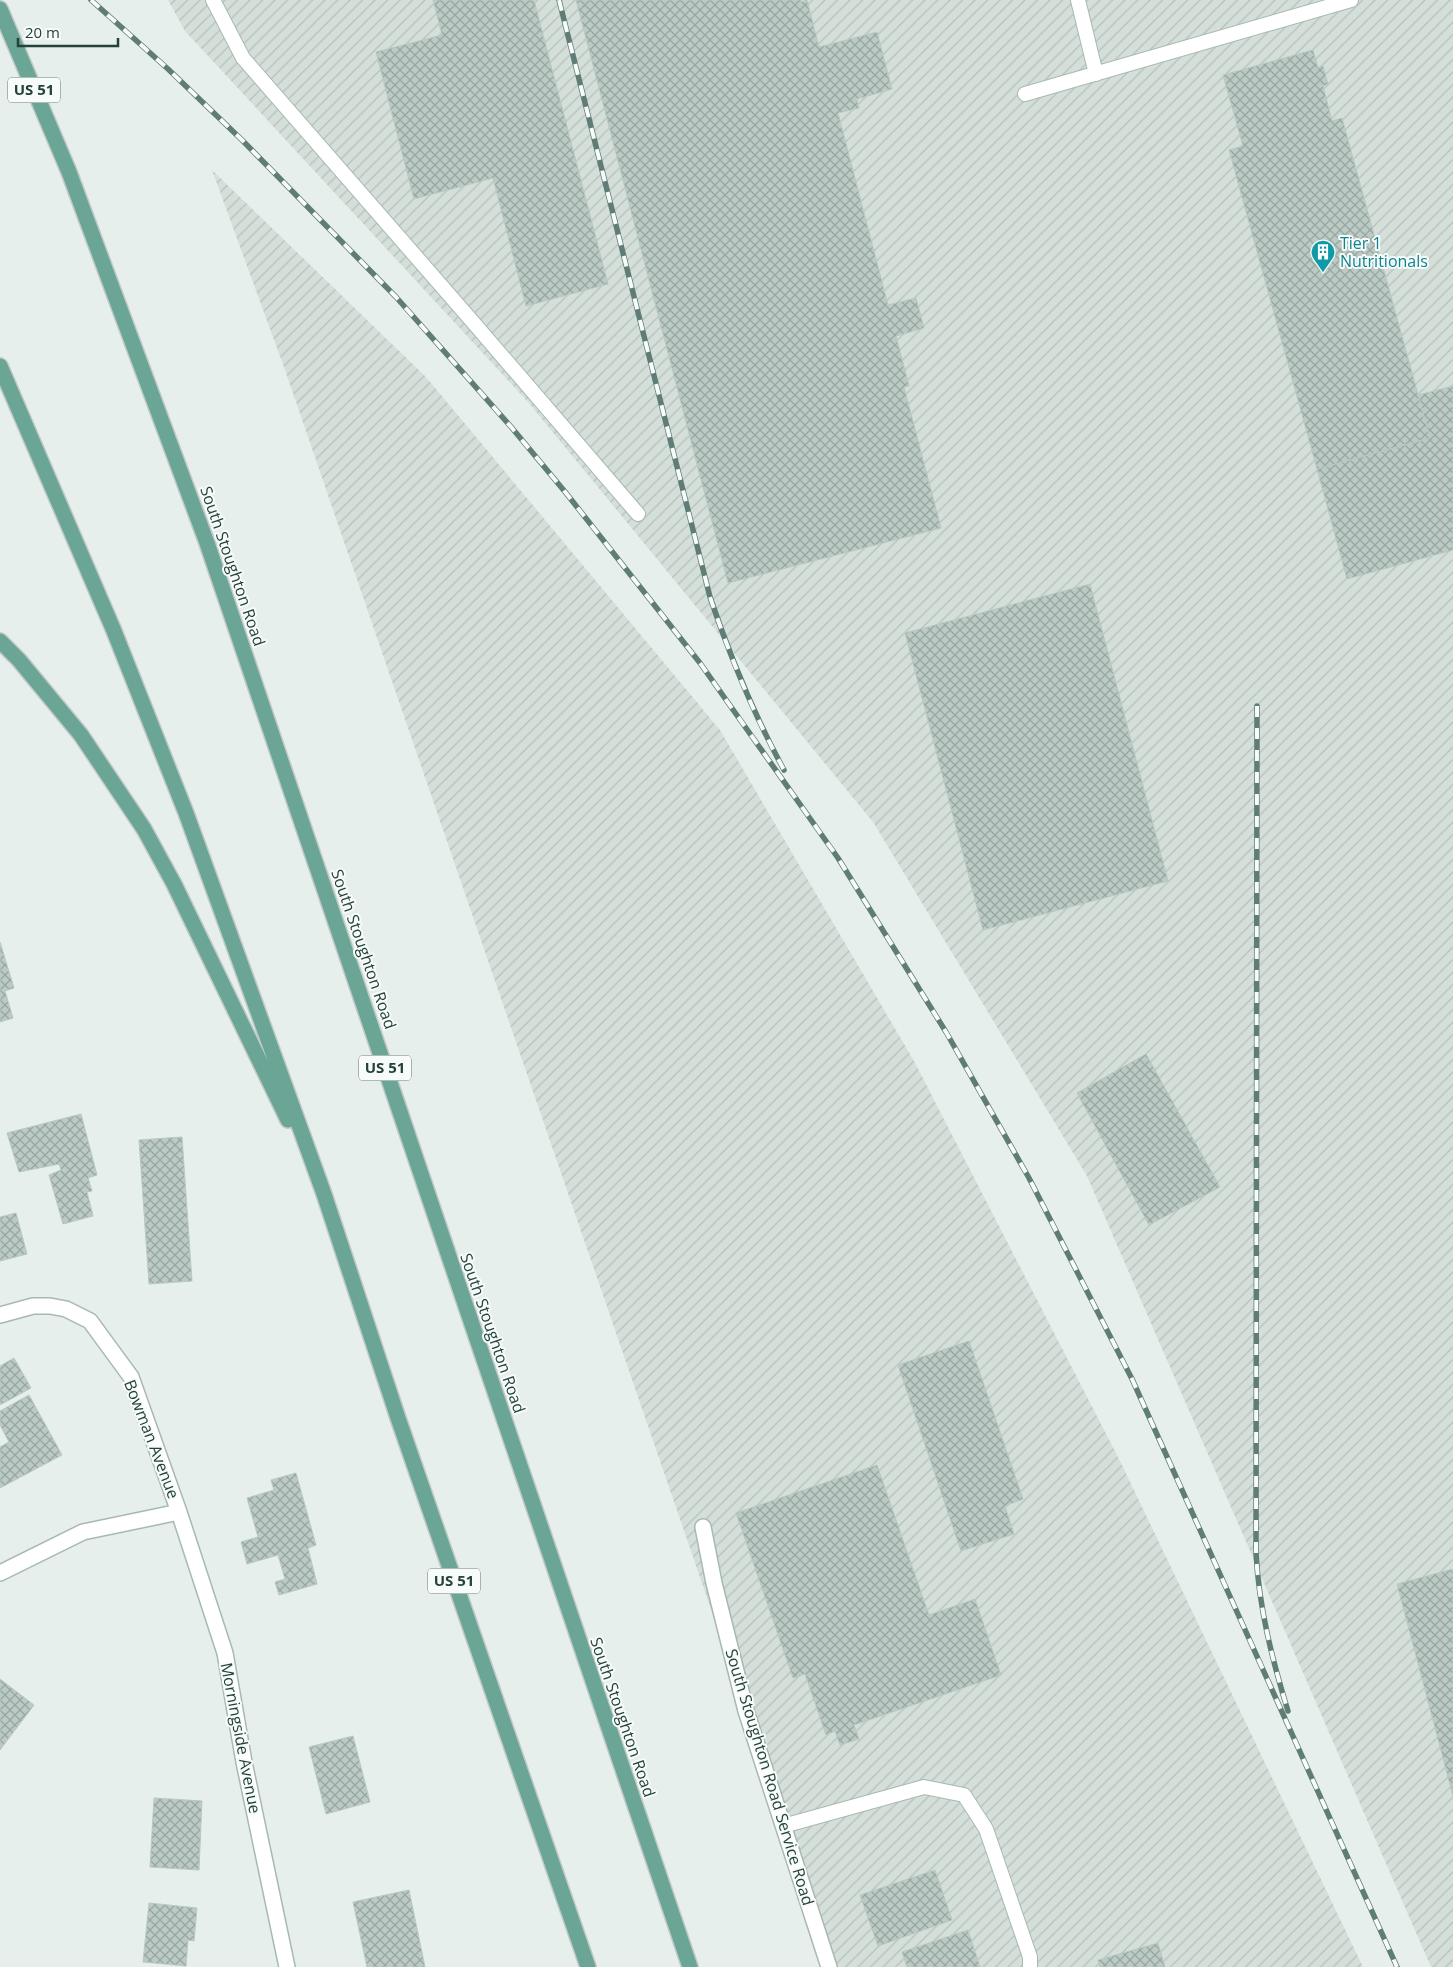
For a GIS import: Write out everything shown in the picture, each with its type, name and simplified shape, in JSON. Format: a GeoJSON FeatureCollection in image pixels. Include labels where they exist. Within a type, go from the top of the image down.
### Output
{"type":"FeatureCollection","features":[{"type":"Feature","properties":{"kind":"main road","name":"South Stoughton Road"},"geometry":{"type":"LineString","coordinates":[[0,8],[69,172],[208,543],[690,1967]]}},
{"type":"Feature","properties":{"kind":"main road","name":"US 51"},"geometry":{"type":"LineString","coordinates":[[0,366],[114,631],[186,813],[324,1194],[398,1418],[588,1967]]}},
{"type":"Feature","properties":{"kind":"main road"},"geometry":{"type":"LineString","coordinates":[[0,641],[19,660],[81,736],[144,829],[174,884],[324,1194]]}},
{"type":"Feature","properties":{"kind":"street","name":"Bowman Avenue"},"geometry":{"type":"LineString","coordinates":[[0,1314],[33,1306],[50,1306],[66,1309],[90,1321],[130,1377],[179,1512]]}},
{"type":"Feature","properties":{"kind":"street"},"geometry":{"type":"LineString","coordinates":[[0,1573],[83,1532],[179,1512]]}},
{"type":"Feature","properties":{"kind":"street","name":"Morningside Avenue"},"geometry":{"type":"LineString","coordinates":[[179,1512],[224,1653],[244,1762],[287,1967]]}},
{"type":"Feature","properties":{"kind":"street","name":"South Stoughton Road Service Road"},"geometry":{"type":"LineString","coordinates":[[703,1527],[714,1583],[746,1711],[829,1967]]}},
{"type":"Feature","properties":{"kind":"lane"},"geometry":{"type":"LineString","coordinates":[[213,0],[243,58],[638,514]]}},
{"type":"Feature","properties":{"kind":"lane"},"geometry":{"type":"LineString","coordinates":[[1078,0],[1096,74]]}},
{"type":"Feature","properties":{"kind":"lane"},"geometry":{"type":"LineString","coordinates":[[1026,94],[1351,0]]}},
{"type":"Feature","properties":{"kind":"lane"},"geometry":{"type":"LineString","coordinates":[[783,1826],[924,1787],[964,1795],[986,1828],[1030,1957],[1030,1967]]}},
{"type":"Feature","properties":{"kind":"shaded area"},"geometry":{"type":"Polygon","coordinates":[[[168,0],[1453,0],[1453,1967],[1431,1967],[1087,1176],[873,822],[528,402],[185,31],[168,0]]]}},
{"type":"Feature","properties":{"kind":"shaded area"},"geometry":{"type":"Polygon","coordinates":[[[212,170],[426,377],[720,730],[914,1061],[1119,1459],[1363,1967],[829,1967],[746,1711],[285,370],[212,170]]]}},
{"type":"Feature","properties":{"kind":"building"},"geometry":{"type":"Polygon","coordinates":[[[433,0],[534,0],[608,284],[526,306],[493,178],[414,199],[376,52],[442,35],[433,0]]]}},
{"type":"Feature","properties":{"kind":"building"},"geometry":{"type":"Polygon","coordinates":[[[576,0],[801,0],[801,2],[807,0],[819,47],[877,32],[892,89],[857,99],[859,108],[838,113],[888,305],[916,298],[924,328],[896,336],[909,386],[904,387],[941,528],[728,583],[576,0]]]}},
{"type":"Feature","properties":{"kind":"building","name":"Tier 1 Nutritionals"},"geometry":{"type":"Polygon","coordinates":[[[1313,50],[1318,68],[1323,66],[1328,84],[1323,86],[1332,121],[1342,118],[1430,438],[1317,469],[1229,150],[1243,146],[1223,75],[1313,50]]]}},
{"type":"Feature","properties":{"kind":"building"},"geometry":{"type":"Polygon","coordinates":[[[1453,386],[1453,550],[1347,579],[1317,469],[1430,438],[1418,395],[1453,386]]]}},
{"type":"Feature","properties":{"kind":"building"},"geometry":{"type":"Polygon","coordinates":[[[1090,584],[1168,881],[983,930],[905,633],[1090,584]]]}},
{"type":"Feature","properties":{"kind":"building"},"geometry":{"type":"Polygon","coordinates":[[[0,942],[14,988],[5,991],[13,1018],[0,1022],[0,942]]]}},
{"type":"Feature","properties":{"kind":"building"},"geometry":{"type":"Polygon","coordinates":[[[1146,1054],[1220,1187],[1149,1225],[1077,1093],[1146,1054]]]}},
{"type":"Feature","properties":{"kind":"building"},"geometry":{"type":"Polygon","coordinates":[[[81,1114],[97,1175],[88,1178],[92,1191],[87,1192],[93,1216],[63,1224],[49,1175],[61,1170],[59,1164],[19,1172],[7,1133],[81,1114]]]}},
{"type":"Feature","properties":{"kind":"building"},"geometry":{"type":"Polygon","coordinates":[[[182,1137],[192,1281],[149,1284],[139,1140],[182,1137]]]}},
{"type":"Feature","properties":{"kind":"building"},"geometry":{"type":"Polygon","coordinates":[[[16,1213],[27,1254],[0,1261],[0,1217],[16,1213]]]}},
{"type":"Feature","properties":{"kind":"building"},"geometry":{"type":"Polygon","coordinates":[[[969,1341],[1023,1499],[1005,1506],[1014,1534],[961,1551],[898,1365],[969,1341]]]}},
{"type":"Feature","properties":{"kind":"building"},"geometry":{"type":"Polygon","coordinates":[[[14,1358],[31,1388],[0,1405],[0,1366],[14,1358]]]}},
{"type":"Feature","properties":{"kind":"building"},"geometry":{"type":"Polygon","coordinates":[[[29,1395],[62,1455],[0,1488],[0,1447],[9,1442],[0,1425],[0,1411],[29,1395]]]}},
{"type":"Feature","properties":{"kind":"building"},"geometry":{"type":"Polygon","coordinates":[[[877,1465],[929,1615],[975,1599],[1001,1675],[854,1725],[859,1739],[840,1745],[835,1731],[826,1735],[805,1674],[793,1678],[736,1513],[877,1465]]]}},
{"type":"Feature","properties":{"kind":"building"},"geometry":{"type":"Polygon","coordinates":[[[296,1473],[316,1545],[308,1548],[317,1584],[279,1595],[275,1582],[285,1579],[278,1555],[247,1564],[241,1542],[258,1537],[247,1498],[274,1490],[271,1480],[296,1473]]]}},
{"type":"Feature","properties":{"kind":"building"},"geometry":{"type":"Polygon","coordinates":[[[1453,1569],[1453,1796],[1397,1584],[1453,1569]]]}},
{"type":"Feature","properties":{"kind":"building"},"geometry":{"type":"Polygon","coordinates":[[[0,1679],[34,1705],[0,1750],[0,1679]]]}},
{"type":"Feature","properties":{"kind":"building"},"geometry":{"type":"Polygon","coordinates":[[[353,1736],[370,1802],[326,1814],[309,1747],[353,1736]]]}},
{"type":"Feature","properties":{"kind":"building"},"geometry":{"type":"Polygon","coordinates":[[[154,1798],[202,1801],[199,1870],[150,1867],[154,1798]]]}},
{"type":"Feature","properties":{"kind":"building"},"geometry":{"type":"Polygon","coordinates":[[[935,1870],[952,1920],[878,1946],[860,1895],[935,1870]]]}},
{"type":"Feature","properties":{"kind":"building"},"geometry":{"type":"Polygon","coordinates":[[[409,1890],[425,1967],[367,1967],[353,1902],[409,1890]]]}},
{"type":"Feature","properties":{"kind":"building"},"geometry":{"type":"Polygon","coordinates":[[[149,1903],[197,1908],[194,1941],[188,1940],[186,1966],[143,1962],[149,1903]]]}},
{"type":"Feature","properties":{"kind":"building"},"geometry":{"type":"Polygon","coordinates":[[[968,1930],[980,1967],[907,1967],[902,1952],[968,1930]]]}},
{"type":"Feature","properties":{"kind":"building"},"geometry":{"type":"Polygon","coordinates":[[[1158,1943],[1165,1967],[1100,1967],[1098,1960],[1158,1943]]]}},
{"type":"Feature","properties":{"kind":"railway"},"geometry":{"type":"LineString","coordinates":[[91,0],[168,69],[242,140],[396,297],[512,428],[566,493],[700,663],[838,858],[946,1032],[1029,1178],[1132,1379],[1397,1967]]}},
{"type":"Feature","properties":{"kind":"railway"},"geometry":{"type":"LineString","coordinates":[[559,0],[710,597],[743,685],[762,728],[784,770]]}},
{"type":"Feature","properties":{"kind":"railway"},"geometry":{"type":"LineString","coordinates":[[1257,706],[1256,1553],[1260,1594],[1267,1633],[1288,1711]]}},
{"type":"Feature","properties":{"kind":"place","name":"Tier 1 Nutritionals"},"geometry":{"type":"Point","coordinates":[1323,273]}}]}
